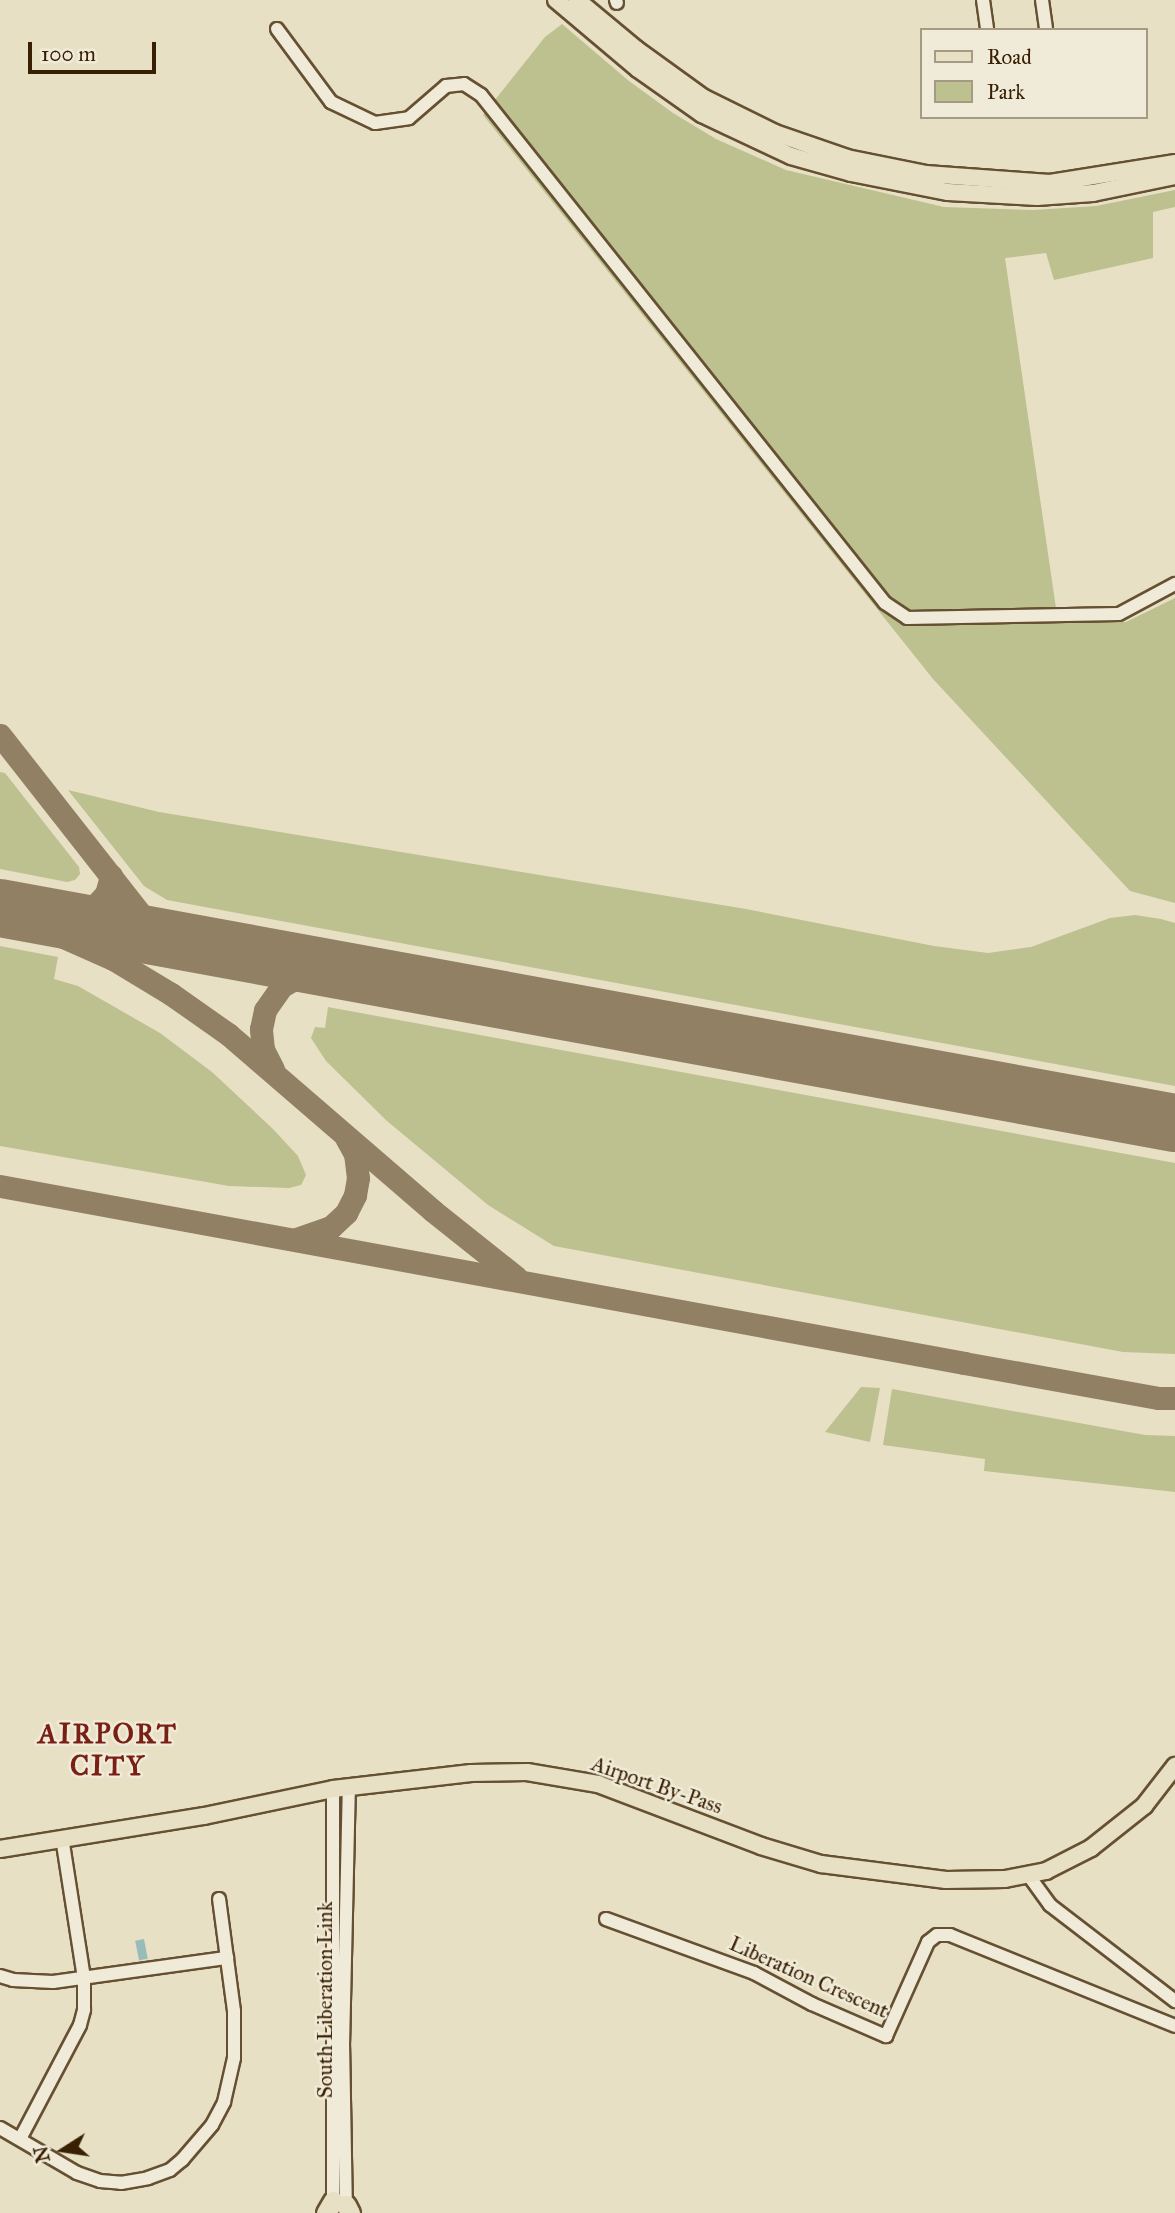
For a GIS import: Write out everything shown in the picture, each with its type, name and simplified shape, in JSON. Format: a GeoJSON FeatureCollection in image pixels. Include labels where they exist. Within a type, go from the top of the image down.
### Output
{"type":"FeatureCollection","features":[{"type":"Feature","properties":{"kind":"main road"},"geometry":{"type":"LineString","coordinates":[[556,0],[638,69],[702,114],[791,156],[850,173],[948,192],[1037,197],[1093,192],[1175,176]]}},
{"type":"Feature","properties":{"kind":"main road"},"geometry":{"type":"LineString","coordinates":[[577,0],[645,56],[704,98],[775,133],[847,158],[926,174],[1050,183],[1175,163]]}},
{"type":"Feature","properties":{"kind":"main road","name":"Airport By-Pass"},"geometry":{"type":"LineString","coordinates":[[0,1849],[204,1816],[341,1788],[471,1773],[542,1773],[620,1791],[761,1846],[821,1864],[946,1880],[1030,1877],[1079,1855],[1113,1832],[1156,1794],[1175,1766]]}},
{"type":"Feature","properties":{"kind":"street"},"geometry":{"type":"LineString","coordinates":[[983,0],[987,28]]}},
{"type":"Feature","properties":{"kind":"street"},"geometry":{"type":"LineString","coordinates":[[1042,0],[1046,28]]}},
{"type":"Feature","properties":{"kind":"street"},"geometry":{"type":"LineString","coordinates":[[277,29],[331,102],[375,123],[409,118],[446,86],[464,84],[481,95],[886,603],[906,618],[1119,614],[1175,584]]}},
{"type":"Feature","properties":{"kind":"street","name":"South Liberation Link"},"geometry":{"type":"LineString","coordinates":[[339,2210],[341,1788]]}},
{"type":"Feature","properties":{"kind":"street"},"geometry":{"type":"LineString","coordinates":[[20,2139],[80,2025],[84,2002],[84,1978],[62,1838]]}},
{"type":"Feature","properties":{"kind":"street"},"geometry":{"type":"LineString","coordinates":[[1030,1877],[1050,1905],[1175,2001]]}},
{"type":"Feature","properties":{"kind":"street"},"geometry":{"type":"LineString","coordinates":[[0,2128],[77,2173],[100,2181],[121,2183],[148,2178],[170,2170],[182,2160],[212,2125],[231,2082],[236,2035],[219,1899]]}},
{"type":"Feature","properties":{"kind":"street","name":"Liberation Crescent"},"geometry":{"type":"LineString","coordinates":[[606,1919],[693,1948],[754,1973],[812,2004],[886,2036],[928,1942],[937,1936],[950,1935],[1175,2026]]}},
{"type":"Feature","properties":{"kind":"street"},"geometry":{"type":"LineString","coordinates":[[0,1976],[13,1980],[53,1982],[227,1958]]}},
{"type":"Feature","properties":{"kind":"green space"},"geometry":{"type":"Polygon","coordinates":[[[562,24],[629,81],[673,113],[716,139],[786,170],[944,207],[1033,210],[1096,206],[1175,190],[1175,207],[1153,212],[1153,258],[1054,280],[1046,253],[1005,258],[1058,622],[1126,622],[1175,598],[1175,903],[1130,891],[933,679],[483,115],[545,37],[562,24]]]}},
{"type":"Feature","properties":{"kind":"green space"},"geometry":{"type":"Polygon","coordinates":[[[0,772],[5,773],[79,867],[80,874],[75,880],[67,882],[0,869],[0,772]]]}},
{"type":"Feature","properties":{"kind":"green space"},"geometry":{"type":"Polygon","coordinates":[[[68,790],[159,812],[746,909],[934,946],[988,953],[1031,947],[1110,918],[1135,915],[1161,919],[1175,923],[1175,1086],[167,900],[144,886],[68,790]]]}},
{"type":"Feature","properties":{"kind":"green space"},"geometry":{"type":"Polygon","coordinates":[[[0,946],[58,957],[54,979],[78,986],[160,1033],[212,1072],[298,1156],[306,1175],[301,1185],[289,1188],[229,1186],[0,1146],[0,946]]]}},
{"type":"Feature","properties":{"kind":"green space"},"geometry":{"type":"Polygon","coordinates":[[[328,1007],[1175,1163],[1175,1354],[1123,1352],[554,1246],[488,1205],[387,1121],[326,1061],[311,1038],[315,1027],[325,1028],[328,1007]]]}},
{"type":"Feature","properties":{"kind":"green space"},"geometry":{"type":"Polygon","coordinates":[[[861,1387],[880,1388],[870,1442],[825,1432],[861,1387]]]}},
{"type":"Feature","properties":{"kind":"green space"},"geometry":{"type":"Polygon","coordinates":[[[892,1389],[1145,1435],[1175,1436],[1175,1492],[984,1471],[985,1459],[883,1445],[892,1389]]]}},
{"type":"Feature","properties":{"kind":"water"},"geometry":{"type":"Polygon","coordinates":[[[144,1939],[148,1959],[139,1960],[135,1941],[144,1939]]]}},
{"type":"Feature","properties":{"kind":"taxiway"},"geometry":{"type":"LineString","coordinates":[[0,735],[141,915],[160,931],[180,941]]}},
{"type":"Feature","properties":{"kind":"taxiway"},"geometry":{"type":"LineString","coordinates":[[54,918],[71,918],[91,910],[106,894],[111,876]]}},
{"type":"Feature","properties":{"kind":"taxiway"},"geometry":{"type":"LineString","coordinates":[[0,909],[113,959],[171,994],[228,1034],[433,1211],[516,1277]]}},
{"type":"Feature","properties":{"kind":"taxiway"},"geometry":{"type":"LineString","coordinates":[[273,1069],[263,1049],[261,1029],[265,1010],[282,986],[299,976],[317,971],[366,976]]}},
{"type":"Feature","properties":{"kind":"taxiway"},"geometry":{"type":"LineString","coordinates":[[1133,1117],[1175,1127]]}},
{"type":"Feature","properties":{"kind":"taxiway"},"geometry":{"type":"LineString","coordinates":[[296,1239],[331,1227],[346,1213],[355,1195],[358,1178],[355,1154],[346,1138]]}},
{"type":"Feature","properties":{"kind":"taxiway"},"geometry":{"type":"LineString","coordinates":[[0,1186],[964,1363],[1159,1398],[1175,1398]]}},
{"type":"Feature","properties":{"kind":"runway"},"geometry":{"type":"LineString","coordinates":[[0,908],[1175,1123]]}},
{"type":"Feature","properties":{"kind":"district","name":"AIRPORT CITY"},"geometry":{"type":"Point","coordinates":[108,1750]}}]}
